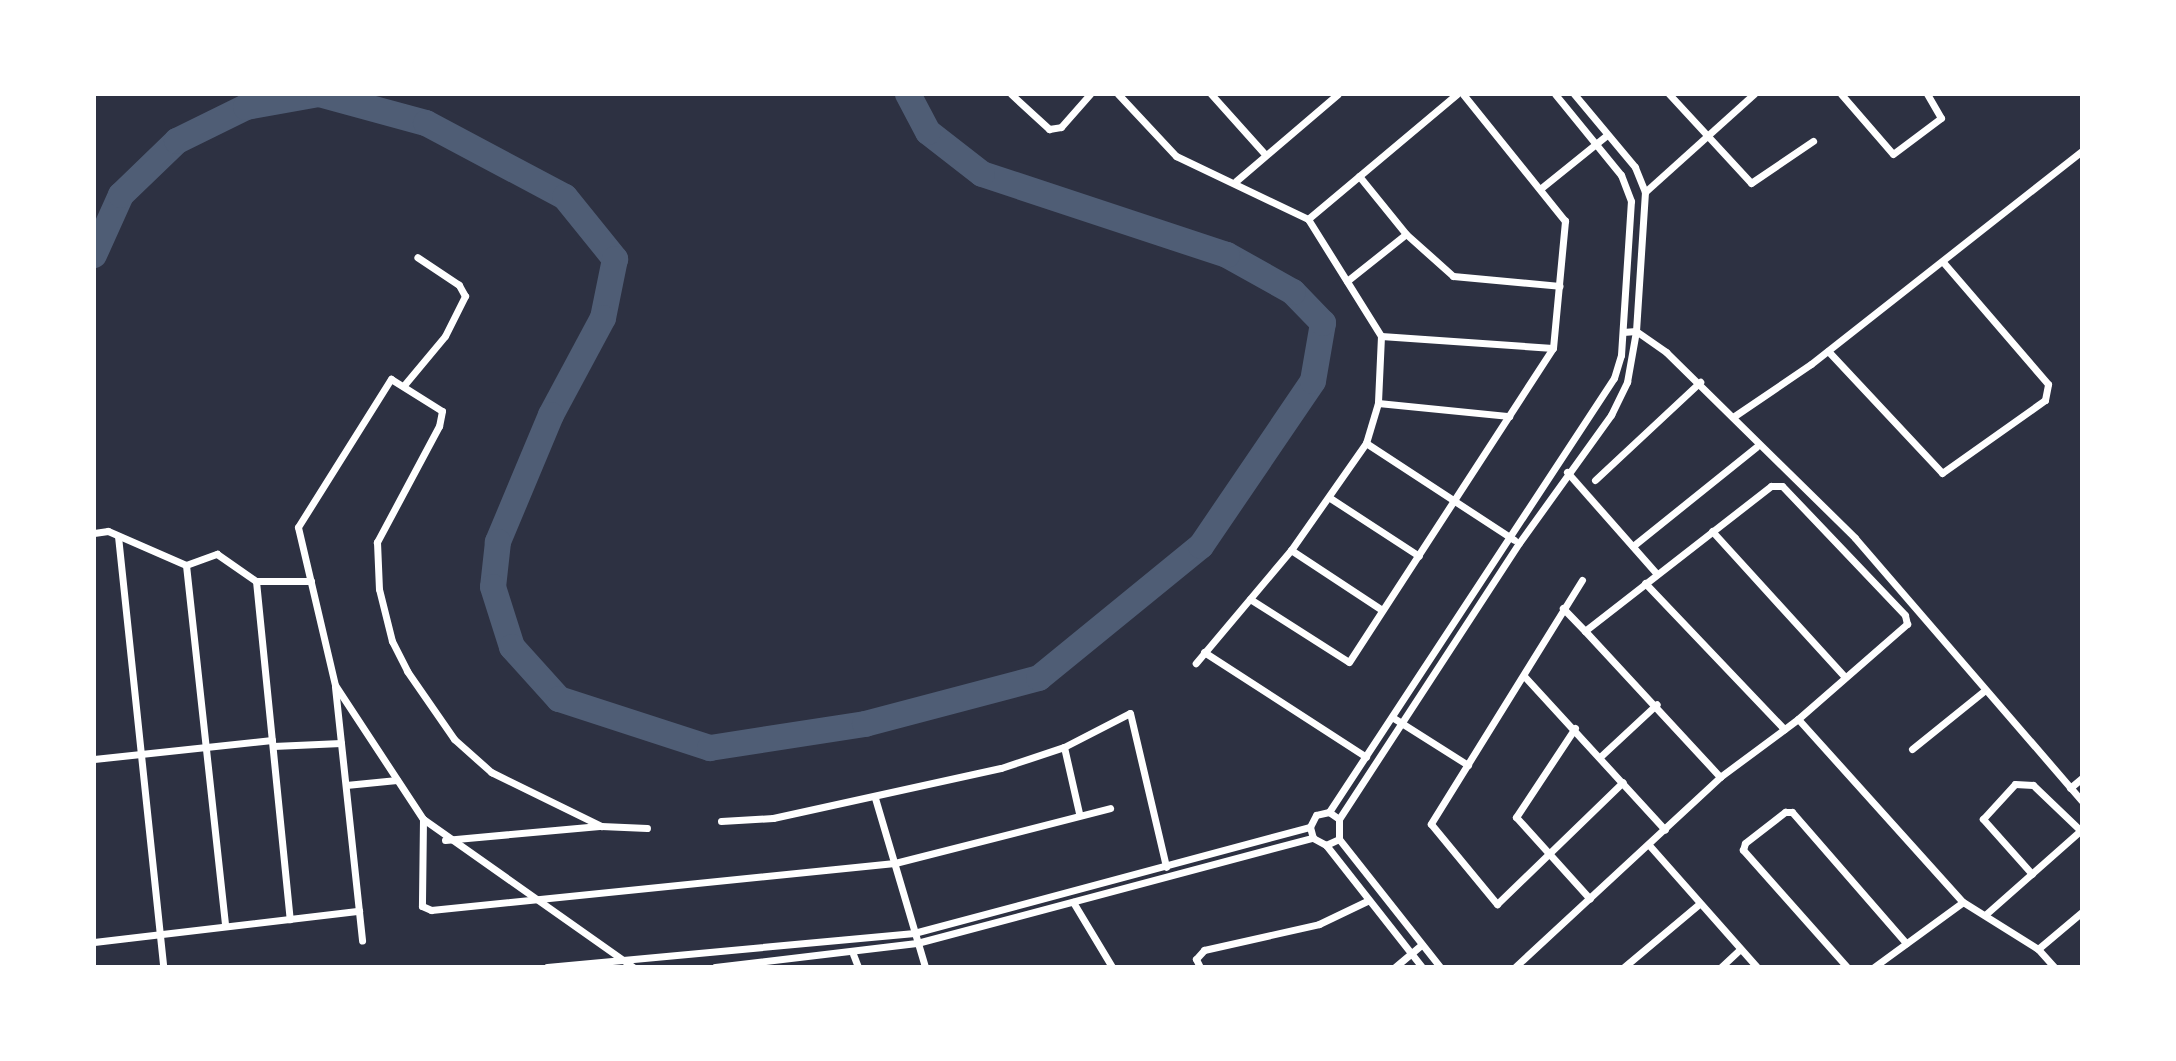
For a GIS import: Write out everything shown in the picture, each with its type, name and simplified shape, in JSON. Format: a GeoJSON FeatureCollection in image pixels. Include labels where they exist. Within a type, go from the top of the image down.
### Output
{"type":"FeatureCollection","features":[{"type":"Feature","properties":{"kind":"street"},"geometry":{"type":"LineString","coordinates":[[1011,94],[1049,129],[1061,127],[1090,94]]}},
{"type":"Feature","properties":{"kind":"street"},"geometry":{"type":"LineString","coordinates":[[1118,94],[1176,156],[1236,181],[1308,219],[1381,336],[1378,403],[1366,443],[1291,550],[1196,663]]}},
{"type":"Feature","properties":{"kind":"street"},"geometry":{"type":"LineString","coordinates":[[1211,94],[1264,153]]}},
{"type":"Feature","properties":{"kind":"street"},"geometry":{"type":"LineString","coordinates":[[1236,181],[1264,153],[1338,94]]}},
{"type":"Feature","properties":{"kind":"street"},"geometry":{"type":"LineString","coordinates":[[1250,599],[1344,663],[1419,556],[1553,348],[1565,221],[1460,94],[1308,219]]}},
{"type":"Feature","properties":{"kind":"street"},"geometry":{"type":"LineString","coordinates":[[1313,838],[1310,827],[1316,815],[1329,812],[1607,395],[1623,332],[1631,201],[1621,175],[1594,146],[1555,94]]}},
{"type":"Feature","properties":{"kind":"street"},"geometry":{"type":"LineString","coordinates":[[1440,967],[1339,839],[1339,819],[1519,543],[1619,400],[1633,362],[1645,192],[1635,167],[1574,94]]}},
{"type":"Feature","properties":{"kind":"street"},"geometry":{"type":"LineString","coordinates":[[1669,94],[1751,183],[1813,141]]}},
{"type":"Feature","properties":{"kind":"street"},"geometry":{"type":"LineString","coordinates":[[1645,192],[1754,94]]}},
{"type":"Feature","properties":{"kind":"street"},"geometry":{"type":"LineString","coordinates":[[1841,94],[1893,154],[1941,118],[1927,94]]}},
{"type":"Feature","properties":{"kind":"street"},"geometry":{"type":"LineString","coordinates":[[1540,189],[1607,135]]}},
{"type":"Feature","properties":{"kind":"street"},"geometry":{"type":"LineString","coordinates":[[1733,417],[1828,351],[2081,153]]}},
{"type":"Feature","properties":{"kind":"street"},"geometry":{"type":"LineString","coordinates":[[1359,176],[1406,234],[1453,276],[1560,286]]}},
{"type":"Feature","properties":{"kind":"street"},"geometry":{"type":"LineString","coordinates":[[1347,281],[1406,234]]}},
{"type":"Feature","properties":{"kind":"street"},"geometry":{"type":"LineString","coordinates":[[405,384],[445,336],[465,296],[459,285],[417,257]]}},
{"type":"Feature","properties":{"kind":"street"},"geometry":{"type":"LineString","coordinates":[[1828,351],[1942,473],[2045,400],[2048,384],[1943,262]]}},
{"type":"Feature","properties":{"kind":"street"},"geometry":{"type":"LineString","coordinates":[[1623,332],[1636,331],[1700,382],[1855,538],[2082,801]]}},
{"type":"Feature","properties":{"kind":"street"},"geometry":{"type":"LineString","coordinates":[[1381,336],[1553,348]]}},
{"type":"Feature","properties":{"kind":"street"},"geometry":{"type":"LineString","coordinates":[[362,941],[335,685],[300,521],[383,386],[391,379],[432,400],[442,419],[377,542],[375,562],[392,641],[454,739],[477,762],[601,826]]}},
{"type":"Feature","properties":{"kind":"street"},"geometry":{"type":"LineString","coordinates":[[1595,480],[1700,382]]}},
{"type":"Feature","properties":{"kind":"street"},"geometry":{"type":"LineString","coordinates":[[1378,403],[1509,416]]}},
{"type":"Feature","properties":{"kind":"street"},"geometry":{"type":"LineString","coordinates":[[1366,443],[1519,543]]}},
{"type":"Feature","properties":{"kind":"street"},"geometry":{"type":"LineString","coordinates":[[1633,546],[1756,447]]}},
{"type":"Feature","properties":{"kind":"street"},"geometry":{"type":"LineString","coordinates":[[1559,465],[1657,574]]}},
{"type":"Feature","properties":{"kind":"street"},"geometry":{"type":"LineString","coordinates":[[1515,967],[1720,777],[1798,719],[1843,675],[1901,632],[1905,615],[1782,486],[1771,486],[1585,631]]}},
{"type":"Feature","properties":{"kind":"street"},"geometry":{"type":"LineString","coordinates":[[1330,498],[1419,556]]}},
{"type":"Feature","properties":{"kind":"street"},"geometry":{"type":"LineString","coordinates":[[94,533],[103,530],[186,565],[217,554],[256,581],[311,581]]}},
{"type":"Feature","properties":{"kind":"street"},"geometry":{"type":"LineString","coordinates":[[1712,531],[1843,675]]}},
{"type":"Feature","properties":{"kind":"street"},"geometry":{"type":"LineString","coordinates":[[118,536],[157,934],[163,967]]}},
{"type":"Feature","properties":{"kind":"street"},"geometry":{"type":"LineString","coordinates":[[1291,550],[1382,610]]}},
{"type":"Feature","properties":{"kind":"street"},"geometry":{"type":"LineString","coordinates":[[186,565],[225,926]]}},
{"type":"Feature","properties":{"kind":"street"},"geometry":{"type":"LineString","coordinates":[[1582,580],[1525,677],[1431,824],[1492,903],[1623,782]]}},
{"type":"Feature","properties":{"kind":"street"},"geometry":{"type":"LineString","coordinates":[[256,581],[290,919]]}},
{"type":"Feature","properties":{"kind":"street"},"geometry":{"type":"LineString","coordinates":[[1645,583],[1784,729]]}},
{"type":"Feature","properties":{"kind":"street"},"geometry":{"type":"LineString","coordinates":[[1563,608],[1657,704],[1720,777]]}},
{"type":"Feature","properties":{"kind":"street"},"geometry":{"type":"LineString","coordinates":[[1204,652],[1366,757]]}},
{"type":"Feature","properties":{"kind":"street"},"geometry":{"type":"LineString","coordinates":[[1525,677],[1601,756],[1665,830]]}},
{"type":"Feature","properties":{"kind":"street"},"geometry":{"type":"LineString","coordinates":[[335,685],[423,819],[445,840],[633,967]]}},
{"type":"Feature","properties":{"kind":"street"},"geometry":{"type":"LineString","coordinates":[[1912,749],[1985,690]]}},
{"type":"Feature","properties":{"kind":"street"},"geometry":{"type":"LineString","coordinates":[[1601,756],[1657,704]]}},
{"type":"Feature","properties":{"kind":"street"},"geometry":{"type":"LineString","coordinates":[[721,821],[773,818],[875,798],[1064,747],[1130,713],[1166,867]]}},
{"type":"Feature","properties":{"kind":"street"},"geometry":{"type":"LineString","coordinates":[[1392,717],[1468,765]]}},
{"type":"Feature","properties":{"kind":"street"},"geometry":{"type":"LineString","coordinates":[[1798,719],[1963,902],[2038,949],[2054,967]]}},
{"type":"Feature","properties":{"kind":"street"},"geometry":{"type":"LineString","coordinates":[[1575,728],[1516,813],[1590,899]]}},
{"type":"Feature","properties":{"kind":"street"},"geometry":{"type":"LineString","coordinates":[[94,759],[205,744],[341,743]]}},
{"type":"Feature","properties":{"kind":"street"},"geometry":{"type":"LineString","coordinates":[[1064,747],[1079,813]]}},
{"type":"Feature","properties":{"kind":"street"},"geometry":{"type":"LineString","coordinates":[[2070,788],[2082,778]]}},
{"type":"Feature","properties":{"kind":"street"},"geometry":{"type":"LineString","coordinates":[[346,785],[397,780]]}},
{"type":"Feature","properties":{"kind":"street"},"geometry":{"type":"LineString","coordinates":[[1985,915],[2081,832],[2033,785],[2015,784],[1983,819],[2032,874]]}},
{"type":"Feature","properties":{"kind":"street"},"geometry":{"type":"LineString","coordinates":[[875,798],[925,967]]}},
{"type":"Feature","properties":{"kind":"street"},"geometry":{"type":"LineString","coordinates":[[423,819],[423,908],[895,863],[1079,813],[1110,808]]}},
{"type":"Feature","properties":{"kind":"street"},"geometry":{"type":"LineString","coordinates":[[1329,812],[1339,819]]}},
{"type":"Feature","properties":{"kind":"street"},"geometry":{"type":"LineString","coordinates":[[1847,967],[1743,850],[1785,812],[1792,812],[1906,943]]}},
{"type":"Feature","properties":{"kind":"street"},"geometry":{"type":"LineString","coordinates":[[445,840],[601,826],[647,828]]}},
{"type":"Feature","properties":{"kind":"street"},"geometry":{"type":"LineString","coordinates":[[547,967],[914,933],[1310,827]]}},
{"type":"Feature","properties":{"kind":"street"},"geometry":{"type":"LineString","coordinates":[[715,967],[853,954],[917,943],[1074,905],[1313,838],[1326,845],[1422,967]]}},
{"type":"Feature","properties":{"kind":"street"},"geometry":{"type":"LineString","coordinates":[[1326,845],[1339,839]]}},
{"type":"Feature","properties":{"kind":"street"},"geometry":{"type":"LineString","coordinates":[[1649,845],[1757,967]]}},
{"type":"Feature","properties":{"kind":"street"},"geometry":{"type":"LineString","coordinates":[[1070,892],[1074,905],[1112,967]]}},
{"type":"Feature","properties":{"kind":"street"},"geometry":{"type":"LineString","coordinates":[[1200,967],[1196,959],[1201,951],[1319,924],[1369,900]]}},
{"type":"Feature","properties":{"kind":"street"},"geometry":{"type":"LineString","coordinates":[[1874,967],[1963,902]]}},
{"type":"Feature","properties":{"kind":"street"},"geometry":{"type":"LineString","coordinates":[[1624,967],[1699,904]]}},
{"type":"Feature","properties":{"kind":"street"},"geometry":{"type":"LineString","coordinates":[[94,942],[359,911]]}},
{"type":"Feature","properties":{"kind":"street"},"geometry":{"type":"LineString","coordinates":[[2038,949],[2082,912]]}},
{"type":"Feature","properties":{"kind":"street"},"geometry":{"type":"LineString","coordinates":[[1395,967],[1422,944]]}},
{"type":"Feature","properties":{"kind":"street"},"geometry":{"type":"LineString","coordinates":[[1721,967],[1740,949]]}},
{"type":"Feature","properties":{"kind":"street"},"geometry":{"type":"LineString","coordinates":[[853,954],[858,967]]}},
{"type":"Feature","properties":{"kind":"waterway"},"geometry":{"type":"LineString","coordinates":[[94,255],[121,195],[177,141],[246,107],[319,94],[426,123],[565,197],[615,259],[603,318],[551,415],[498,542],[493,587],[512,647],[559,699],[710,748],[865,724],[1039,678],[1201,546],[1313,381],[1323,323],[1293,292],[1227,255],[982,174],[928,132],[908,94]]}}]}
